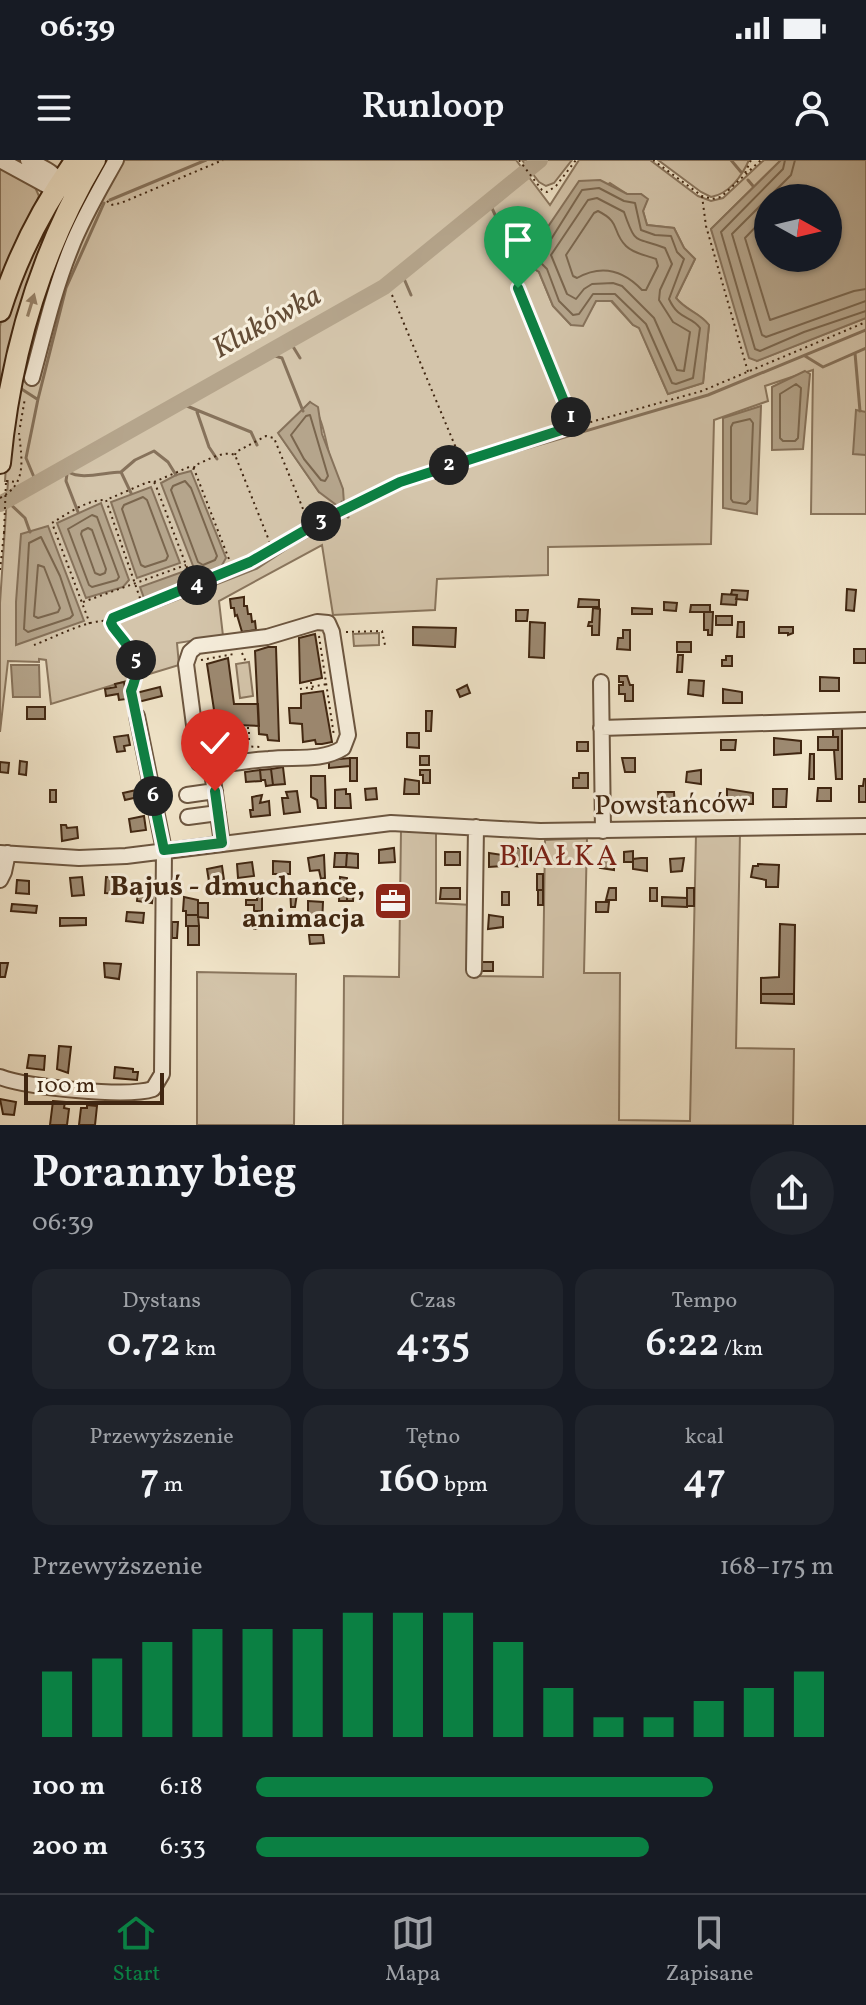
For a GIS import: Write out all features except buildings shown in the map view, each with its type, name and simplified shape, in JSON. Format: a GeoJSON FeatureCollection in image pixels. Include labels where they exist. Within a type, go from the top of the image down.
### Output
{"type":"FeatureCollection","features":[{"type":"Feature","properties":{"kind":"highway"},"geometry":{"type":"LineString","coordinates":[[3,472],[7,406],[21,340],[72,190],[76,160]]}},
{"type":"Feature","properties":{"kind":"highway"},"geometry":{"type":"LineString","coordinates":[[0,311],[24,248],[95,160]]}},
{"type":"Feature","properties":{"kind":"street"},"geometry":{"type":"LineString","coordinates":[[0,160],[37,181],[72,190],[116,160]]}},
{"type":"Feature","properties":{"kind":"street"},"geometry":{"type":"LineString","coordinates":[[28,160],[72,190]]}},
{"type":"Feature","properties":{"kind":"street"},"geometry":{"type":"LineString","coordinates":[[32,378],[57,286],[72,246],[72,190]]}},
{"type":"Feature","properties":{"kind":"street"},"geometry":{"type":"LineString","coordinates":[[317,622],[328,623],[332,632],[348,735],[343,748],[335,754],[303,759],[272,758],[214,765],[199,763],[186,664],[190,652],[197,646],[267,637],[317,622]]}},
{"type":"Feature","properties":{"kind":"street"},"geometry":{"type":"LineString","coordinates":[[601,682],[603,831]]}},
{"type":"Feature","properties":{"kind":"street"},"geometry":{"type":"LineString","coordinates":[[0,1077],[104,1093],[145,1092],[159,1082],[164,1062],[164,850],[137,716]]}},
{"type":"Feature","properties":{"kind":"street"},"geometry":{"type":"LineString","coordinates":[[601,728],[866,720]]}},
{"type":"Feature","properties":{"kind":"street"},"geometry":{"type":"LineString","coordinates":[[214,765],[222,843]]}},
{"type":"Feature","properties":{"kind":"street"},"geometry":{"type":"LineString","coordinates":[[187,795],[215,791]]}},
{"type":"Feature","properties":{"kind":"street"},"geometry":{"type":"LineString","coordinates":[[188,817],[218,813]]}},
{"type":"Feature","properties":{"kind":"street","name":"Powstańców"},"geometry":{"type":"LineString","coordinates":[[3,852],[96,858],[391,823],[603,831],[866,826]]}},
{"type":"Feature","properties":{"kind":"street"},"geometry":{"type":"LineString","coordinates":[[474,970],[476,827]]}},
{"type":"Feature","properties":{"kind":"street"},"geometry":{"type":"LineString","coordinates":[[0,880],[4,872],[3,852]]}},
{"type":"Feature","properties":{"kind":"path"},"geometry":{"type":"LineString","coordinates":[[72,190],[111,205],[223,160]]}},
{"type":"Feature","properties":{"kind":"path"},"geometry":{"type":"LineString","coordinates":[[521,162],[542,190],[553,190],[576,160]]}},
{"type":"Feature","properties":{"kind":"path"},"geometry":{"type":"LineString","coordinates":[[653,160],[702,196],[712,199],[721,197],[761,160]]}},
{"type":"Feature","properties":{"kind":"path"},"geometry":{"type":"LineString","coordinates":[[744,177],[751,160]]}},
{"type":"Feature","properties":{"kind":"path"},"geometry":{"type":"LineString","coordinates":[[702,196],[706,226],[748,372]]}},
{"type":"Feature","properties":{"kind":"path"},"geometry":{"type":"LineString","coordinates":[[518,288],[574,426]]}},
{"type":"Feature","properties":{"kind":"path"},"geometry":{"type":"LineString","coordinates":[[392,295],[461,461]]}},
{"type":"Feature","properties":{"kind":"path"},"geometry":{"type":"LineString","coordinates":[[112,621],[117,615],[250,562],[400,482],[574,426],[702,391],[866,322]]}},
{"type":"Feature","properties":{"kind":"path"},"geometry":{"type":"LineString","coordinates":[[0,498],[12,491],[21,477],[19,430],[25,405],[24,393]]}},
{"type":"Feature","properties":{"kind":"path"},"geometry":{"type":"LineString","coordinates":[[235,455],[266,436],[274,438],[311,527]]}},
{"type":"Feature","properties":{"kind":"path"},"geometry":{"type":"LineString","coordinates":[[194,469],[195,465],[222,454],[235,455],[272,549]]}},
{"type":"Feature","properties":{"kind":"path"},"geometry":{"type":"LineString","coordinates":[[90,624],[52,523],[100,499],[106,500],[189,467],[194,469]]}},
{"type":"Feature","properties":{"kind":"path"},"geometry":{"type":"LineString","coordinates":[[194,469],[232,568]]}},
{"type":"Feature","properties":{"kind":"path"},"geometry":{"type":"LineString","coordinates":[[3,472],[18,482]]}},
{"type":"Feature","properties":{"kind":"path"},"geometry":{"type":"LineString","coordinates":[[0,570],[4,533],[3,472]]}},
{"type":"Feature","properties":{"kind":"path"},"geometry":{"type":"LineString","coordinates":[[154,482],[194,586]]}},
{"type":"Feature","properties":{"kind":"path"},"geometry":{"type":"LineString","coordinates":[[106,500],[143,605]]}},
{"type":"Feature","properties":{"kind":"path"},"geometry":{"type":"LineString","coordinates":[[82,603],[186,565]]}},
{"type":"Feature","properties":{"kind":"path"},"geometry":{"type":"LineString","coordinates":[[34,645],[90,624],[112,621]]}},
{"type":"Feature","properties":{"kind":"path"},"geometry":{"type":"LineString","coordinates":[[112,621],[138,663],[137,677],[131,691],[137,716]]}},
{"type":"Feature","properties":{"kind":"path"},"geometry":{"type":"LineString","coordinates":[[317,622],[335,741]]}},
{"type":"Feature","properties":{"kind":"path"},"geometry":{"type":"LineString","coordinates":[[332,632],[382,631],[385,645]]}},
{"type":"Feature","properties":{"kind":"path"},"geometry":{"type":"LineString","coordinates":[[241,651],[246,662]]}},
{"type":"Feature","properties":{"kind":"path"},"geometry":{"type":"LineString","coordinates":[[216,656],[217,661]]}},
{"type":"Feature","properties":{"kind":"path"},"geometry":{"type":"LineString","coordinates":[[300,689],[326,684]]}},
{"type":"Feature","properties":{"kind":"path"},"geometry":{"type":"LineString","coordinates":[[240,745],[240,728],[245,727],[249,728],[249,745]]}},
{"type":"Feature","properties":{"kind":"path"},"geometry":{"type":"LineString","coordinates":[[208,740],[216,749],[214,765]]}},
{"type":"Feature","properties":{"kind":"shaded area"},"geometry":{"type":"Polygon","coordinates":[[[101,160],[516,160],[550,205],[579,160],[650,160],[698,196],[711,201],[723,198],[764,160],[781,160],[711,229],[757,361],[866,318],[866,514],[811,514],[813,370],[765,386],[768,401],[714,420],[711,544],[548,547],[548,575],[437,579],[435,610],[333,615],[322,545],[219,601],[223,636],[177,643],[179,665],[51,704],[46,660],[8,661],[0,732],[0,603],[8,481],[5,481],[37,301],[101,160]],[[610,183],[554,220],[524,262],[539,272],[553,306],[571,325],[585,320],[596,301],[611,301],[633,325],[639,327],[668,394],[703,383],[709,325],[676,298],[695,259],[684,248],[674,228],[647,225],[643,211],[647,199],[641,194],[627,194],[610,183]],[[310,402],[279,434],[319,492],[340,482],[316,411],[310,402]]]}},
{"type":"Feature","properties":{"kind":"shaded area"},"geometry":{"type":"Polygon","coordinates":[[[522,160],[572,160],[554,183],[546,186],[539,182],[522,160]]]}},
{"type":"Feature","properties":{"kind":"shaded area"},"geometry":{"type":"Polygon","coordinates":[[[658,160],[749,160],[734,183],[724,192],[711,197],[658,160]]]}},
{"type":"Feature","properties":{"kind":"shaded area"},"geometry":{"type":"Polygon","coordinates":[[[0,164],[34,185],[39,196],[0,284],[0,164]]]}},
{"type":"Feature","properties":{"kind":"shaded area"},"geometry":{"type":"Polygon","coordinates":[[[59,203],[0,396],[0,327],[3,310],[23,262],[59,203]]]}},
{"type":"Feature","properties":{"kind":"shaded area"},"geometry":{"type":"Polygon","coordinates":[[[379,633],[379,645],[354,646],[353,634],[379,633]]]}},
{"type":"Feature","properties":{"kind":"shaded area"},"geometry":{"type":"Polygon","coordinates":[[[249,662],[253,696],[240,698],[236,664],[249,662]]]}},
{"type":"Feature","properties":{"kind":"shaded area"},"geometry":{"type":"Polygon","coordinates":[[[401,830],[436,831],[436,903],[472,905],[472,976],[543,977],[545,840],[587,838],[584,973],[620,973],[619,1120],[690,1121],[696,834],[740,832],[736,1048],[794,1049],[793,1125],[343,1125],[344,976],[399,977],[401,830]]]}},
{"type":"Feature","properties":{"kind":"shaded area"},"geometry":{"type":"Polygon","coordinates":[[[197,972],[296,974],[294,1125],[197,1125],[197,972]]]}},
{"type":"Feature","properties":{"kind":"water"},"geometry":{"type":"Polygon","coordinates":[[[781,160],[866,160],[866,318],[757,361],[749,358],[711,229],[754,187],[754,272],[842,272],[842,184],[757,184],[781,160]]]}},
{"type":"Feature","properties":{"kind":"water"},"geometry":{"type":"Polygon","coordinates":[[[600,180],[627,194],[641,194],[648,199],[643,211],[647,225],[674,228],[684,248],[695,259],[676,298],[709,325],[703,383],[668,394],[639,328],[612,301],[596,301],[583,326],[571,325],[553,306],[539,272],[524,262],[579,181],[600,180]]]}},
{"type":"Feature","properties":{"kind":"water"},"geometry":{"type":"Polygon","coordinates":[[[805,371],[810,374],[803,449],[772,450],[772,387],[805,371]]]}},
{"type":"Feature","properties":{"kind":"water"},"geometry":{"type":"Polygon","coordinates":[[[310,402],[318,407],[322,434],[343,489],[344,504],[339,507],[319,492],[278,433],[310,402]]]}},
{"type":"Feature","properties":{"kind":"water"},"geometry":{"type":"Polygon","coordinates":[[[761,406],[757,514],[723,508],[723,418],[761,406]]]}},
{"type":"Feature","properties":{"kind":"water"},"geometry":{"type":"Polygon","coordinates":[[[856,410],[866,412],[866,455],[853,454],[856,410]]]}},
{"type":"Feature","properties":{"kind":"water"},"geometry":{"type":"Polygon","coordinates":[[[191,471],[226,558],[221,567],[197,576],[161,483],[191,471]]]}},
{"type":"Feature","properties":{"kind":"water"},"geometry":{"type":"Polygon","coordinates":[[[151,487],[180,563],[137,578],[111,502],[151,487]]]}},
{"type":"Feature","properties":{"kind":"water"},"geometry":{"type":"Polygon","coordinates":[[[101,503],[129,580],[123,587],[86,598],[57,523],[101,503]]]}},
{"type":"Feature","properties":{"kind":"water"},"geometry":{"type":"Polygon","coordinates":[[[48,526],[84,621],[16,645],[21,534],[48,526]]]}},
{"type":"Feature","properties":{"kind":"water"},"geometry":{"type":"Polygon","coordinates":[[[182,572],[187,583],[144,598],[140,587],[182,572]]]}},
{"type":"Feature","properties":{"kind":"water"},"geometry":{"type":"Polygon","coordinates":[[[11,665],[39,665],[40,697],[13,697],[11,665]]]}},
{"type":"Feature","properties":{"kind":"waterway"},"geometry":{"type":"LineString","coordinates":[[110,200],[206,160]]}},
{"type":"Feature","properties":{"kind":"waterway","name":"Klukówka"},"geometry":{"type":"LineString","coordinates":[[0,504],[384,287],[540,160]]}},
{"type":"Feature","properties":{"kind":"waterway"},"geometry":{"type":"LineString","coordinates":[[731,160],[741,172]]}},
{"type":"Feature","properties":{"kind":"waterway"},"geometry":{"type":"LineString","coordinates":[[748,180],[753,186]]}},
{"type":"Feature","properties":{"kind":"waterway"},"geometry":{"type":"LineString","coordinates":[[489,202],[508,242],[534,248]]}},
{"type":"Feature","properties":{"kind":"waterway"},"geometry":{"type":"LineString","coordinates":[[36,482],[26,458],[38,399],[66,288],[104,203]]}},
{"type":"Feature","properties":{"kind":"waterway"},"geometry":{"type":"LineString","coordinates":[[402,274],[411,295]]}},
{"type":"Feature","properties":{"kind":"waterway"},"geometry":{"type":"LineString","coordinates":[[116,623],[257,568],[292,545],[405,484],[708,395],[866,330]]}},
{"type":"Feature","properties":{"kind":"waterway"},"geometry":{"type":"LineString","coordinates":[[289,340],[300,358]]}},
{"type":"Feature","properties":{"kind":"waterway"},"geometry":{"type":"LineString","coordinates":[[805,356],[823,367],[866,348]]}},
{"type":"Feature","properties":{"kind":"waterway"},"geometry":{"type":"LineString","coordinates":[[265,353],[282,358],[303,411]]}},
{"type":"Feature","properties":{"kind":"waterway"},"geometry":{"type":"LineString","coordinates":[[855,353],[860,411]]}},
{"type":"Feature","properties":{"kind":"waterway"},"geometry":{"type":"LineString","coordinates":[[20,388],[37,399]]}},
{"type":"Feature","properties":{"kind":"waterway"},"geometry":{"type":"LineString","coordinates":[[177,402],[251,432],[257,445]]}},
{"type":"Feature","properties":{"kind":"waterway"},"geometry":{"type":"LineString","coordinates":[[197,412],[209,447],[217,459]]}},
{"type":"Feature","properties":{"kind":"waterway"},"geometry":{"type":"LineString","coordinates":[[62,467],[82,476],[121,472],[135,460],[154,451],[168,462],[176,475]]}},
{"type":"Feature","properties":{"kind":"waterway"},"geometry":{"type":"LineString","coordinates":[[121,472],[131,493]]}},
{"type":"Feature","properties":{"kind":"waterway"},"geometry":{"type":"LineString","coordinates":[[67,474],[66,481],[78,512]]}},
{"type":"Feature","properties":{"kind":"waterway"},"geometry":{"type":"LineString","coordinates":[[6,500],[25,518],[30,532]]}},
{"type":"Feature","properties":{"kind":"waterway"},"geometry":{"type":"LineString","coordinates":[[342,502],[348,517]]}},
{"type":"Feature","properties":{"kind":"place","name":"Bajuś - dmuchance, animacja"},"geometry":{"type":"Point","coordinates":[393,901]}},
{"type":"Feature","properties":{"kind":"district","name":"BIAŁKA"},"geometry":{"type":"Point","coordinates":[559,855]}},
{"type":"Feature","properties":{"kind":"route"},"geometry":{"type":"LineString","coordinates":[[215,791],[222,843],[164,850],[131,691],[137,677],[138,663],[113,627],[113,618],[250,562],[321,521],[400,482],[574,426],[518,288]]}}]}
